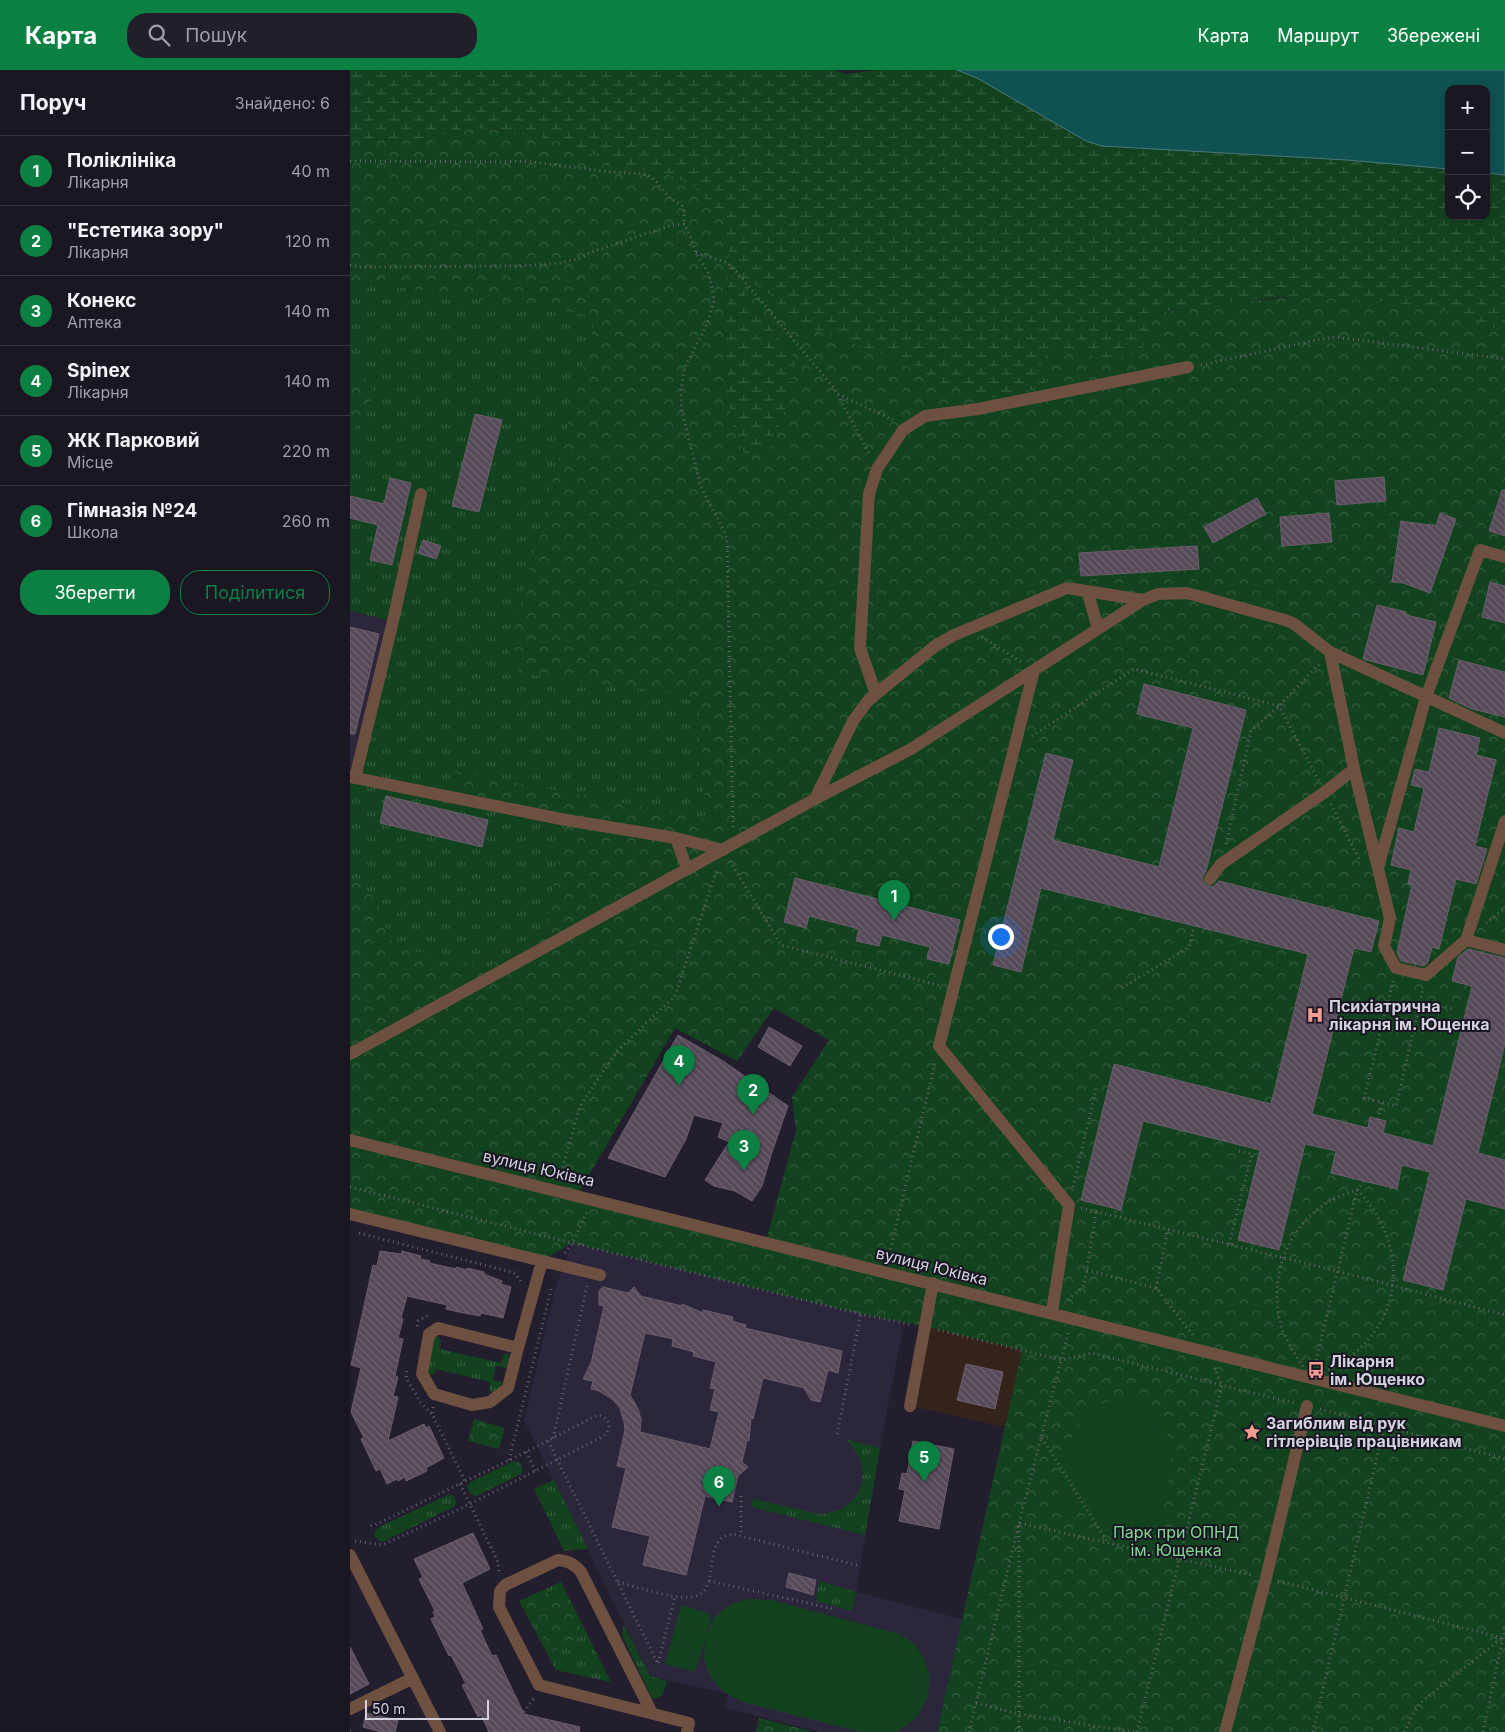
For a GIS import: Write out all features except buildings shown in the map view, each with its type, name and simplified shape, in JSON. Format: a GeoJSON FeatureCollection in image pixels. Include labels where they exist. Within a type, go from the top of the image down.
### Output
{"type":"FeatureCollection","features":[{"type":"Feature","properties":{"kind":"street"},"geometry":{"type":"LineString","coordinates":[[876,694],[860,648],[868,510],[871,486],[877,469],[898,436],[907,427],[929,416],[978,409],[1188,367]]}},
{"type":"Feature","properties":{"kind":"street"},"geometry":{"type":"LineString","coordinates":[[422,494],[393,621],[353,778],[566,820],[676,838],[725,851]]}},
{"type":"Feature","properties":{"kind":"street"},"geometry":{"type":"LineString","coordinates":[[1378,871],[1426,697],[1480,550],[1505,556]]}},
{"type":"Feature","properties":{"kind":"street"},"geometry":{"type":"LineString","coordinates":[[815,799],[853,721],[866,702],[944,640],[1067,588],[1143,600]]}},
{"type":"Feature","properties":{"kind":"street"},"geometry":{"type":"LineString","coordinates":[[1087,591],[1098,628]]}},
{"type":"Feature","properties":{"kind":"street"},"geometry":{"type":"LineString","coordinates":[[350,1054],[687,869],[725,851],[815,799],[911,749],[1098,628],[1143,600],[1158,594],[1187,593],[1293,623],[1330,652],[1505,733]]}},
{"type":"Feature","properties":{"kind":"street"},"geometry":{"type":"LineString","coordinates":[[1330,652],[1354,769],[1390,918],[1384,946],[1396,968],[1426,975],[1466,940],[1505,821]]}},
{"type":"Feature","properties":{"kind":"street"},"geometry":{"type":"LineString","coordinates":[[1034,670],[939,1046],[1069,1205],[1052,1312]]}},
{"type":"Feature","properties":{"kind":"street"},"geometry":{"type":"LineString","coordinates":[[1210,879],[1221,864],[1325,792],[1354,769]]}},
{"type":"Feature","properties":{"kind":"street"},"geometry":{"type":"LineString","coordinates":[[676,838],[687,869]]}},
{"type":"Feature","properties":{"kind":"street"},"geometry":{"type":"LineString","coordinates":[[1466,940],[1505,950]]}},
{"type":"Feature","properties":{"kind":"street","name":"вулиця Юківка"},"geometry":{"type":"LineString","coordinates":[[350,1140],[594,1198],[1505,1426]]}},
{"type":"Feature","properties":{"kind":"street"},"geometry":{"type":"LineString","coordinates":[[350,1214],[595,1274]]}},
{"type":"Feature","properties":{"kind":"street"},"geometry":{"type":"LineString","coordinates":[[518,1348],[438,1328],[429,1334],[422,1374],[434,1394],[472,1405],[490,1402],[508,1388],[542,1261]]}},
{"type":"Feature","properties":{"kind":"street"},"geometry":{"type":"LineString","coordinates":[[910,1406],[933,1283]]}},
{"type":"Feature","properties":{"kind":"street"},"geometry":{"type":"LineString","coordinates":[[1225,1732],[1266,1578],[1307,1406]]}},
{"type":"Feature","properties":{"kind":"street"},"geometry":{"type":"LineString","coordinates":[[350,1555],[440,1732]]}},
{"type":"Feature","properties":{"kind":"street"},"geometry":{"type":"LineString","coordinates":[[652,1713],[581,1572],[574,1564],[558,1560],[505,1585],[500,1591],[499,1607],[539,1686],[689,1723],[687,1732]]}},
{"type":"Feature","properties":{"kind":"street"},"geometry":{"type":"LineString","coordinates":[[350,1709],[413,1678]]}},
{"type":"Feature","properties":{"kind":"path"},"geometry":{"type":"LineString","coordinates":[[350,161],[524,161],[611,172],[647,174],[658,183],[668,196],[682,206],[684,224],[696,253],[708,274],[712,288],[714,301],[708,322],[684,369],[681,391],[682,412],[701,487],[727,540],[725,851],[675,996],[618,1051],[580,1106],[559,1181]]}},
{"type":"Feature","properties":{"kind":"path"},"geometry":{"type":"LineString","coordinates":[[350,266],[523,266],[560,263],[578,259],[592,252],[672,225],[684,224]]}},
{"type":"Feature","properties":{"kind":"path"},"geometry":{"type":"LineString","coordinates":[[696,253],[711,256],[732,266],[837,394],[877,469]]}},
{"type":"Feature","properties":{"kind":"path"},"geometry":{"type":"LineString","coordinates":[[1188,367],[1336,337],[1505,359]]}},
{"type":"Feature","properties":{"kind":"path"},"geometry":{"type":"LineString","coordinates":[[837,394],[907,427]]}},
{"type":"Feature","properties":{"kind":"path"},"geometry":{"type":"LineString","coordinates":[[969,629],[1034,670]]}},
{"type":"Feature","properties":{"kind":"path"},"geometry":{"type":"LineString","coordinates":[[1221,864],[1252,731],[1279,706],[1330,652]]}},
{"type":"Feature","properties":{"kind":"path"},"geometry":{"type":"LineString","coordinates":[[1014,747],[1134,669],[1279,706],[1364,868]]}},
{"type":"Feature","properties":{"kind":"path"},"geometry":{"type":"LineString","coordinates":[[725,851],[781,945],[954,989]]}},
{"type":"Feature","properties":{"kind":"path"},"geometry":{"type":"LineString","coordinates":[[1122,988],[1189,947],[1194,926]]}},
{"type":"Feature","properties":{"kind":"path"},"geometry":{"type":"LineString","coordinates":[[1396,968],[1364,1098],[1396,1106],[1426,975]]}},
{"type":"Feature","properties":{"kind":"path"},"geometry":{"type":"LineString","coordinates":[[1421,1002],[1454,1009]]}},
{"type":"Feature","properties":{"kind":"path"},"geometry":{"type":"LineString","coordinates":[[885,1271],[939,1046]]}},
{"type":"Feature","properties":{"kind":"path"},"geometry":{"type":"LineString","coordinates":[[1097,1086],[1069,1205],[1283,1257],[1505,1315]]}},
{"type":"Feature","properties":{"kind":"path"},"geometry":{"type":"LineString","coordinates":[[1378,1119],[1382,1102]]}},
{"type":"Feature","properties":{"kind":"path"},"geometry":{"type":"LineString","coordinates":[[1229,1244],[1252,1154],[1239,1151]]}},
{"type":"Feature","properties":{"kind":"path"},"geometry":{"type":"LineString","coordinates":[[1312,1379],[1357,1190],[1364,1181]]}},
{"type":"Feature","properties":{"kind":"path"},"geometry":{"type":"LineString","coordinates":[[350,1187],[862,1314],[924,1326],[1062,1360],[1092,1353],[1307,1406],[1505,1459]]}},
{"type":"Feature","properties":{"kind":"path"},"geometry":{"type":"LineString","coordinates":[[1312,1379],[1290,1346],[1282,1329],[1276,1293],[1278,1275],[1283,1257],[1295,1234],[1311,1214],[1333,1200],[1357,1190]]}},
{"type":"Feature","properties":{"kind":"path"},"geometry":{"type":"LineString","coordinates":[[1312,1379],[1342,1362],[1366,1342],[1384,1316],[1392,1285],[1392,1255],[1384,1226],[1368,1201],[1357,1190]]}},
{"type":"Feature","properties":{"kind":"path"},"geometry":{"type":"LineString","coordinates":[[509,1460],[557,1265],[572,1243],[594,1198]]}},
{"type":"Feature","properties":{"kind":"path"},"geometry":{"type":"LineString","coordinates":[[1052,1312],[1084,1286],[1096,1212]]}},
{"type":"Feature","properties":{"kind":"path"},"geometry":{"type":"LineString","coordinates":[[1156,1288],[1168,1229]]}},
{"type":"Feature","properties":{"kind":"path"},"geometry":{"type":"LineString","coordinates":[[359,1233],[515,1273],[523,1285],[522,1289]]}},
{"type":"Feature","properties":{"kind":"path"},"geometry":{"type":"LineString","coordinates":[[976,1703],[1019,1714],[1135,1732],[1222,1385],[1208,1353],[1156,1288],[1087,1270]]}},
{"type":"Feature","properties":{"kind":"path"},"geometry":{"type":"LineString","coordinates":[[553,1438],[595,1274]]}},
{"type":"Feature","properties":{"kind":"path"},"geometry":{"type":"LineString","coordinates":[[416,1331],[418,1321],[432,1313]]}},
{"type":"Feature","properties":{"kind":"path"},"geometry":{"type":"LineString","coordinates":[[837,1434],[862,1314]]}},
{"type":"Feature","properties":{"kind":"path"},"geometry":{"type":"LineString","coordinates":[[969,1732],[1019,1523],[1072,1317]]}},
{"type":"Feature","properties":{"kind":"path"},"geometry":{"type":"LineString","coordinates":[[408,1369],[406,1378],[420,1403],[432,1414],[465,1481]]}},
{"type":"Feature","properties":{"kind":"path"},"geometry":{"type":"LineString","coordinates":[[432,1414],[434,1394]]}},
{"type":"Feature","properties":{"kind":"path"},"geometry":{"type":"LineString","coordinates":[[350,1541],[383,1545],[536,1472],[607,1434],[609,1429],[608,1422],[604,1416],[597,1415],[460,1484],[375,1525],[368,1526]]}},
{"type":"Feature","properties":{"kind":"path"},"geometry":{"type":"LineString","coordinates":[[1312,1732],[1384,1427]]}},
{"type":"Feature","properties":{"kind":"path"},"geometry":{"type":"LineString","coordinates":[[1042,1438],[1108,1542]]}},
{"type":"Feature","properties":{"kind":"path"},"geometry":{"type":"LineString","coordinates":[[548,1441],[658,1664],[676,1596]]}},
{"type":"Feature","properties":{"kind":"path"},"geometry":{"type":"LineString","coordinates":[[526,1452],[536,1472]]}},
{"type":"Feature","properties":{"kind":"path"},"geometry":{"type":"LineString","coordinates":[[460,1484],[498,1562],[499,1574]]}},
{"type":"Feature","properties":{"kind":"path"},"geometry":{"type":"LineString","coordinates":[[741,1496],[741,1536]]}},
{"type":"Feature","properties":{"kind":"path"},"geometry":{"type":"LineString","coordinates":[[1018,1732],[1019,1523]]}},
{"type":"Feature","properties":{"kind":"path"},"geometry":{"type":"LineString","coordinates":[[618,1582],[676,1596],[692,1597],[698,1595],[706,1589],[709,1581],[716,1546],[722,1538],[733,1534],[860,1566]]}},
{"type":"Feature","properties":{"kind":"path"},"geometry":{"type":"LineString","coordinates":[[709,1581],[834,1609]]}},
{"type":"Feature","properties":{"kind":"path"},"geometry":{"type":"LineString","coordinates":[[1483,1732],[1505,1628]]}},
{"type":"Feature","properties":{"kind":"path"},"geometry":{"type":"LineString","coordinates":[[1404,1732],[1418,1704],[1502,1638]]}},
{"type":"Feature","properties":{"kind":"path"},"geometry":{"type":"LineString","coordinates":[[521,1716],[535,1696]]}},
{"type":"Feature","properties":{"kind":"shaded area"},"geometry":{"type":"Polygon","coordinates":[[[957,70],[1505,70],[1505,175],[1490,173],[1490,85],[1445,85],[1445,169],[1347,160],[1102,146],[1086,141],[977,78],[957,70]]]}},
{"type":"Feature","properties":{"kind":"shaded area"},"geometry":{"type":"Polygon","coordinates":[[[350,611],[393,621],[350,777],[350,611]]]}},
{"type":"Feature","properties":{"kind":"shaded area"},"geometry":{"type":"Polygon","coordinates":[[[572,1243],[904,1323],[880,1448],[856,1592],[962,1619],[937,1732],[820,1732],[726,1708],[728,1694],[650,1676],[524,1420],[555,1289],[572,1243]]]}},
{"type":"Feature","properties":{"kind":"shaded area"},"geometry":{"type":"Polygon","coordinates":[[[924,1326],[1023,1350],[1005,1427],[910,1406],[924,1326]]]}},
{"type":"Feature","properties":{"kind":"green space"},"geometry":{"type":"Polygon","coordinates":[[[350,70],[834,70],[846,74],[878,70],[957,70],[977,78],[1445,116],[1445,220],[1490,220],[1490,123],[1505,125],[1505,332],[1434,308],[1378,301],[1282,297],[1232,302],[1142,315],[1151,325],[1152,334],[1149,341],[1137,351],[1129,355],[1106,359],[1092,356],[1077,349],[1070,348],[1054,351],[1044,356],[1042,361],[1041,367],[1048,377],[1045,382],[1029,391],[999,397],[987,397],[942,383],[883,354],[804,326],[763,289],[747,283],[744,288],[746,296],[790,352],[795,367],[789,395],[771,447],[758,454],[750,455],[746,454],[743,450],[735,435],[731,416],[725,351],[730,233],[721,215],[692,185],[673,176],[621,165],[568,144],[525,133],[476,128],[411,140],[350,139],[350,70]]]}},
{"type":"Feature","properties":{"kind":"green space","name":"Парк при ОПНД ім. Ющенка"},"geometry":{"type":"Polygon","coordinates":[[[476,128],[525,133],[568,144],[621,165],[673,176],[692,185],[721,215],[730,233],[725,351],[731,416],[735,435],[758,454],[773,443],[786,406],[794,373],[793,357],[746,296],[744,288],[747,283],[755,284],[769,293],[789,314],[804,326],[883,354],[942,383],[987,397],[999,397],[1032,389],[907,322],[1159,313],[1232,302],[1297,297],[1377,301],[1434,308],[1505,332],[1505,1732],[937,1732],[1022,1350],[924,1326],[861,1314],[572,1243],[542,1261],[350,1214],[350,880],[360,884],[372,896],[378,905],[390,937],[400,948],[477,966],[490,966],[536,941],[544,934],[566,820],[451,797],[455,771],[717,821],[703,791],[700,772],[699,710],[695,701],[681,694],[520,673],[510,658],[509,648],[596,316],[350,280],[350,139],[411,140],[476,128]],[[774,1008],[737,1061],[675,1028],[578,1194],[766,1241],[796,1130],[792,1097],[829,1040],[774,1008]]]}},
{"type":"Feature","properties":{"kind":"green space"},"geometry":{"type":"Polygon","coordinates":[[[350,280],[596,316],[509,648],[681,694],[695,701],[699,710],[700,772],[703,791],[717,822],[455,771],[566,820],[544,934],[536,941],[490,966],[477,966],[400,949],[388,933],[378,905],[372,896],[360,885],[350,880],[350,777],[393,621],[350,611],[350,280]]]}},
{"type":"Feature","properties":{"kind":"green space"},"geometry":{"type":"Polygon","coordinates":[[[350,371],[364,377],[373,391],[371,400],[350,437],[350,371]]]}},
{"type":"Feature","properties":{"kind":"green space"},"geometry":{"type":"Polygon","coordinates":[[[436,1336],[441,1341],[440,1349],[501,1363],[503,1356],[507,1353],[509,1357],[507,1368],[496,1366],[493,1380],[503,1382],[500,1387],[492,1393],[489,1389],[490,1382],[436,1369],[434,1374],[429,1375],[426,1369],[433,1338],[436,1336]]]}},
{"type":"Feature","properties":{"kind":"green space"},"geometry":{"type":"Polygon","coordinates":[[[1132,1397],[1154,1413],[1163,1425],[1171,1454],[1168,1486],[1157,1531],[1055,1507],[1067,1447],[1077,1427],[1091,1409],[1111,1400],[1132,1397]]]}},
{"type":"Feature","properties":{"kind":"green space"},"geometry":{"type":"Polygon","coordinates":[[[474,1419],[505,1428],[499,1449],[468,1441],[474,1419]]]}},
{"type":"Feature","properties":{"kind":"green space"},"geometry":{"type":"Polygon","coordinates":[[[845,1439],[880,1448],[865,1535],[751,1507],[753,1499],[819,1514],[847,1506],[861,1487],[863,1475],[861,1463],[855,1450],[845,1439]]]}},
{"type":"Feature","properties":{"kind":"green space"},"geometry":{"type":"Polygon","coordinates":[[[514,1461],[519,1462],[523,1469],[521,1474],[476,1496],[471,1494],[467,1488],[469,1483],[514,1461]]]}},
{"type":"Feature","properties":{"kind":"green space"},"geometry":{"type":"Polygon","coordinates":[[[554,1480],[588,1549],[564,1551],[534,1489],[554,1480]]]}},
{"type":"Feature","properties":{"kind":"green space"},"geometry":{"type":"Polygon","coordinates":[[[448,1495],[453,1495],[456,1502],[455,1506],[383,1542],[378,1540],[374,1534],[377,1528],[448,1495]]]}},
{"type":"Feature","properties":{"kind":"green space"},"geometry":{"type":"Polygon","coordinates":[[[819,1581],[856,1592],[852,1611],[816,1601],[819,1581]]]}},
{"type":"Feature","properties":{"kind":"green space"},"geometry":{"type":"Polygon","coordinates":[[[561,1582],[611,1682],[556,1670],[519,1601],[561,1582]]]}},
{"type":"Feature","properties":{"kind":"green space"},"geometry":{"type":"Polygon","coordinates":[[[560,1586],[584,1635],[550,1652],[527,1603],[560,1586]]]}},
{"type":"Feature","properties":{"kind":"green space"},"geometry":{"type":"Polygon","coordinates":[[[747,1599],[771,1600],[900,1634],[913,1643],[923,1656],[930,1675],[928,1696],[918,1716],[903,1728],[894,1732],[861,1732],[742,1702],[724,1692],[710,1677],[704,1659],[705,1640],[695,1672],[665,1664],[681,1605],[711,1614],[706,1637],[714,1617],[730,1605],[747,1599]]]}},
{"type":"Feature","properties":{"kind":"green space"},"geometry":{"type":"Polygon","coordinates":[[[624,1625],[650,1676],[667,1681],[661,1696],[652,1698],[622,1635],[624,1625]]]}},
{"type":"Feature","properties":{"kind":"green space"},"geometry":{"type":"Polygon","coordinates":[[[759,1718],[810,1731],[810,1732],[756,1732],[759,1718]]]}},
{"type":"Feature","properties":{"kind":"place","name":"Поліклініка"},"geometry":{"type":"Point","coordinates":[894,921]}},
{"type":"Feature","properties":{"kind":"place","name":"Психіатрична лікарня ім. Ющенка"},"geometry":{"type":"Point","coordinates":[1315,1015]}},
{"type":"Feature","properties":{"kind":"place","name":"Spinex"},"geometry":{"type":"Point","coordinates":[679,1086]}},
{"type":"Feature","properties":{"kind":"place","name":"\"Естетика зору\""},"geometry":{"type":"Point","coordinates":[753,1115]}},
{"type":"Feature","properties":{"kind":"place","name":"Конекс"},"geometry":{"type":"Point","coordinates":[744,1171]}},
{"type":"Feature","properties":{"kind":"place","name":"Лікарня ім. Ющенко"},"geometry":{"type":"Point","coordinates":[1316,1370]}},
{"type":"Feature","properties":{"kind":"place","name":"Загиблим від рук гітлерівців працівникам"},"geometry":{"type":"Point","coordinates":[1252,1432]}},
{"type":"Feature","properties":{"kind":"place","name":"ЖК Парковий"},"geometry":{"type":"Point","coordinates":[924,1482]}},
{"type":"Feature","properties":{"kind":"place","name":"Гімназія №24"},"geometry":{"type":"Point","coordinates":[719,1507]}}]}
